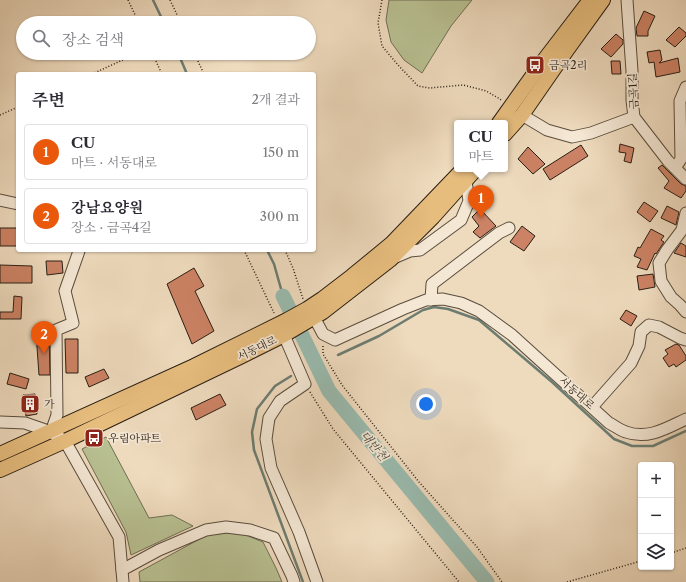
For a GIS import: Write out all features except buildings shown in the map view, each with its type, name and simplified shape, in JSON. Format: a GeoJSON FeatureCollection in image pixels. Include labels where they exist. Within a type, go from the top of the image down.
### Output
{"type":"FeatureCollection","features":[{"type":"Feature","properties":{"kind":"main road"},"geometry":{"type":"LineString","coordinates":[[508,127],[541,64],[590,0]]}},
{"type":"Feature","properties":{"kind":"main road"},"geometry":{"type":"LineString","coordinates":[[503,120],[515,112],[567,50],[603,0]]}},
{"type":"Feature","properties":{"kind":"main road","name":"서동대로"},"geometry":{"type":"LineString","coordinates":[[308,314],[323,312],[390,260],[433,217],[464,175]]}},
{"type":"Feature","properties":{"kind":"main road","name":"서동대로"},"geometry":{"type":"LineString","coordinates":[[0,470],[65,441],[308,314],[322,299],[391,244],[464,175]]}},
{"type":"Feature","properties":{"kind":"main road","name":"서동대로"},"geometry":{"type":"LineString","coordinates":[[0,454],[194,366],[285,327]]}},
{"type":"Feature","properties":{"kind":"street","name":"금곡1길"},"geometry":{"type":"LineString","coordinates":[[627,0],[634,117],[668,161],[686,178]]}},
{"type":"Feature","properties":{"kind":"street"},"geometry":{"type":"LineString","coordinates":[[675,168],[681,159],[680,101],[686,87]]}},
{"type":"Feature","properties":{"kind":"street"},"geometry":{"type":"LineString","coordinates":[[515,112],[548,130],[572,137],[591,133],[634,117]]}},
{"type":"Feature","properties":{"kind":"street"},"geometry":{"type":"LineString","coordinates":[[390,260],[410,251],[420,250],[461,220],[469,201],[464,175]]}},
{"type":"Feature","properties":{"kind":"street"},"geometry":{"type":"LineString","coordinates":[[0,200],[16,204]]}},
{"type":"Feature","properties":{"kind":"street"},"geometry":{"type":"LineString","coordinates":[[686,213],[682,230],[659,263],[661,281],[671,297],[686,312]]}},
{"type":"Feature","properties":{"kind":"street"},"geometry":{"type":"LineString","coordinates":[[431,300],[432,284],[499,233],[509,228]]}},
{"type":"Feature","properties":{"kind":"street"},"geometry":{"type":"LineString","coordinates":[[51,432],[57,414],[56,330],[73,323],[65,291],[79,252]]}},
{"type":"Feature","properties":{"kind":"street","name":"서동대로"},"geometry":{"type":"LineString","coordinates":[[323,334],[335,340],[426,300],[449,300],[461,303],[479,311],[512,335],[610,423],[625,432],[638,435],[662,431],[686,419]]}},
{"type":"Feature","properties":{"kind":"street"},"geometry":{"type":"LineString","coordinates":[[308,314],[323,334]]}},
{"type":"Feature","properties":{"kind":"street"},"geometry":{"type":"LineString","coordinates":[[592,406],[631,363],[639,346],[641,332],[649,325],[659,327],[686,340]]}},
{"type":"Feature","properties":{"kind":"street"},"geometry":{"type":"LineString","coordinates":[[285,327],[305,384],[280,401],[269,418],[266,438],[271,468],[300,532],[317,582]]}},
{"type":"Feature","properties":{"kind":"street"},"geometry":{"type":"LineString","coordinates":[[0,422],[25,422],[51,432],[65,441],[119,537],[121,578]]}},
{"type":"Feature","properties":{"kind":"street"},"geometry":{"type":"LineString","coordinates":[[121,578],[159,550],[206,530],[226,527],[250,530],[274,538],[294,582]]}},
{"type":"Feature","properties":{"kind":"path"},"geometry":{"type":"LineString","coordinates":[[128,0],[135,16]]}},
{"type":"Feature","properties":{"kind":"path"},"geometry":{"type":"LineString","coordinates":[[170,0],[178,16]]}},
{"type":"Feature","properties":{"kind":"path"},"geometry":{"type":"LineString","coordinates":[[382,0],[378,23],[382,46],[418,86],[430,88],[463,85],[486,91],[500,99],[515,112]]}},
{"type":"Feature","properties":{"kind":"path"},"geometry":{"type":"LineString","coordinates":[[96,72],[123,60]]}},
{"type":"Feature","properties":{"kind":"path"},"geometry":{"type":"LineString","coordinates":[[155,60],[161,72]]}},
{"type":"Feature","properties":{"kind":"path"},"geometry":{"type":"LineString","coordinates":[[197,60],[203,72]]}},
{"type":"Feature","properties":{"kind":"path"},"geometry":{"type":"LineString","coordinates":[[0,115],[16,108]]}},
{"type":"Feature","properties":{"kind":"path"},"geometry":{"type":"LineString","coordinates":[[245,252],[285,327]]}},
{"type":"Feature","properties":{"kind":"path"},"geometry":{"type":"LineString","coordinates":[[285,252],[293,268],[308,314]]}},
{"type":"Feature","properties":{"kind":"path"},"geometry":{"type":"LineString","coordinates":[[323,334],[323,354],[342,385],[419,482],[477,547],[502,582]]}},
{"type":"Feature","properties":{"kind":"path"},"geometry":{"type":"LineString","coordinates":[[305,384],[333,429],[458,582]]}},
{"type":"Feature","properties":{"kind":"path"},"geometry":{"type":"LineString","coordinates":[[674,552],[686,548]]}},
{"type":"Feature","properties":{"kind":"path"},"geometry":{"type":"LineString","coordinates":[[567,582],[638,562]]}},
{"type":"Feature","properties":{"kind":"green space"},"geometry":{"type":"Polygon","coordinates":[[[389,0],[472,0],[451,26],[422,73],[404,60],[391,42],[386,20],[389,0]]]}},
{"type":"Feature","properties":{"kind":"green space"},"geometry":{"type":"Polygon","coordinates":[[[106,437],[149,518],[172,515],[193,526],[131,555],[126,532],[82,449],[106,437]]]}},
{"type":"Feature","properties":{"kind":"green space"},"geometry":{"type":"Polygon","coordinates":[[[238,532],[263,542],[282,582],[140,582],[139,572],[207,535],[238,532]]]}},
{"type":"Feature","properties":{"kind":"waterway"},"geometry":{"type":"LineString","coordinates":[[153,0],[161,16]]}},
{"type":"Feature","properties":{"kind":"waterway"},"geometry":{"type":"LineString","coordinates":[[181,60],[186,72]]}},
{"type":"Feature","properties":{"kind":"waterway"},"geometry":{"type":"LineString","coordinates":[[268,252],[274,264],[283,296]]}},
{"type":"Feature","properties":{"kind":"waterway","name":"대반천"},"geometry":{"type":"LineString","coordinates":[[283,296],[329,391],[487,582]]}},
{"type":"Feature","properties":{"kind":"waterway"},"geometry":{"type":"LineString","coordinates":[[338,355],[379,336],[423,310],[434,307],[448,309],[479,320],[552,382],[614,439],[632,446],[653,446],[686,431]]}},
{"type":"Feature","properties":{"kind":"waterway"},"geometry":{"type":"LineString","coordinates":[[291,376],[275,386],[257,409],[252,432],[254,450],[303,582]]}},
{"type":"Feature","properties":{"kind":"place","name":"금곡2리"},"geometry":{"type":"Point","coordinates":[535,65]}},
{"type":"Feature","properties":{"kind":"place","name":"CU"},"geometry":{"type":"Point","coordinates":[481,218]}},
{"type":"Feature","properties":{"kind":"place","name":"강남요양원"},"geometry":{"type":"Point","coordinates":[44,354]}},
{"type":"Feature","properties":{"kind":"place","name":"가"},"geometry":{"type":"Point","coordinates":[30,404]}},
{"type":"Feature","properties":{"kind":"place","name":"우림아파트"},"geometry":{"type":"Point","coordinates":[94,438]}}]}
